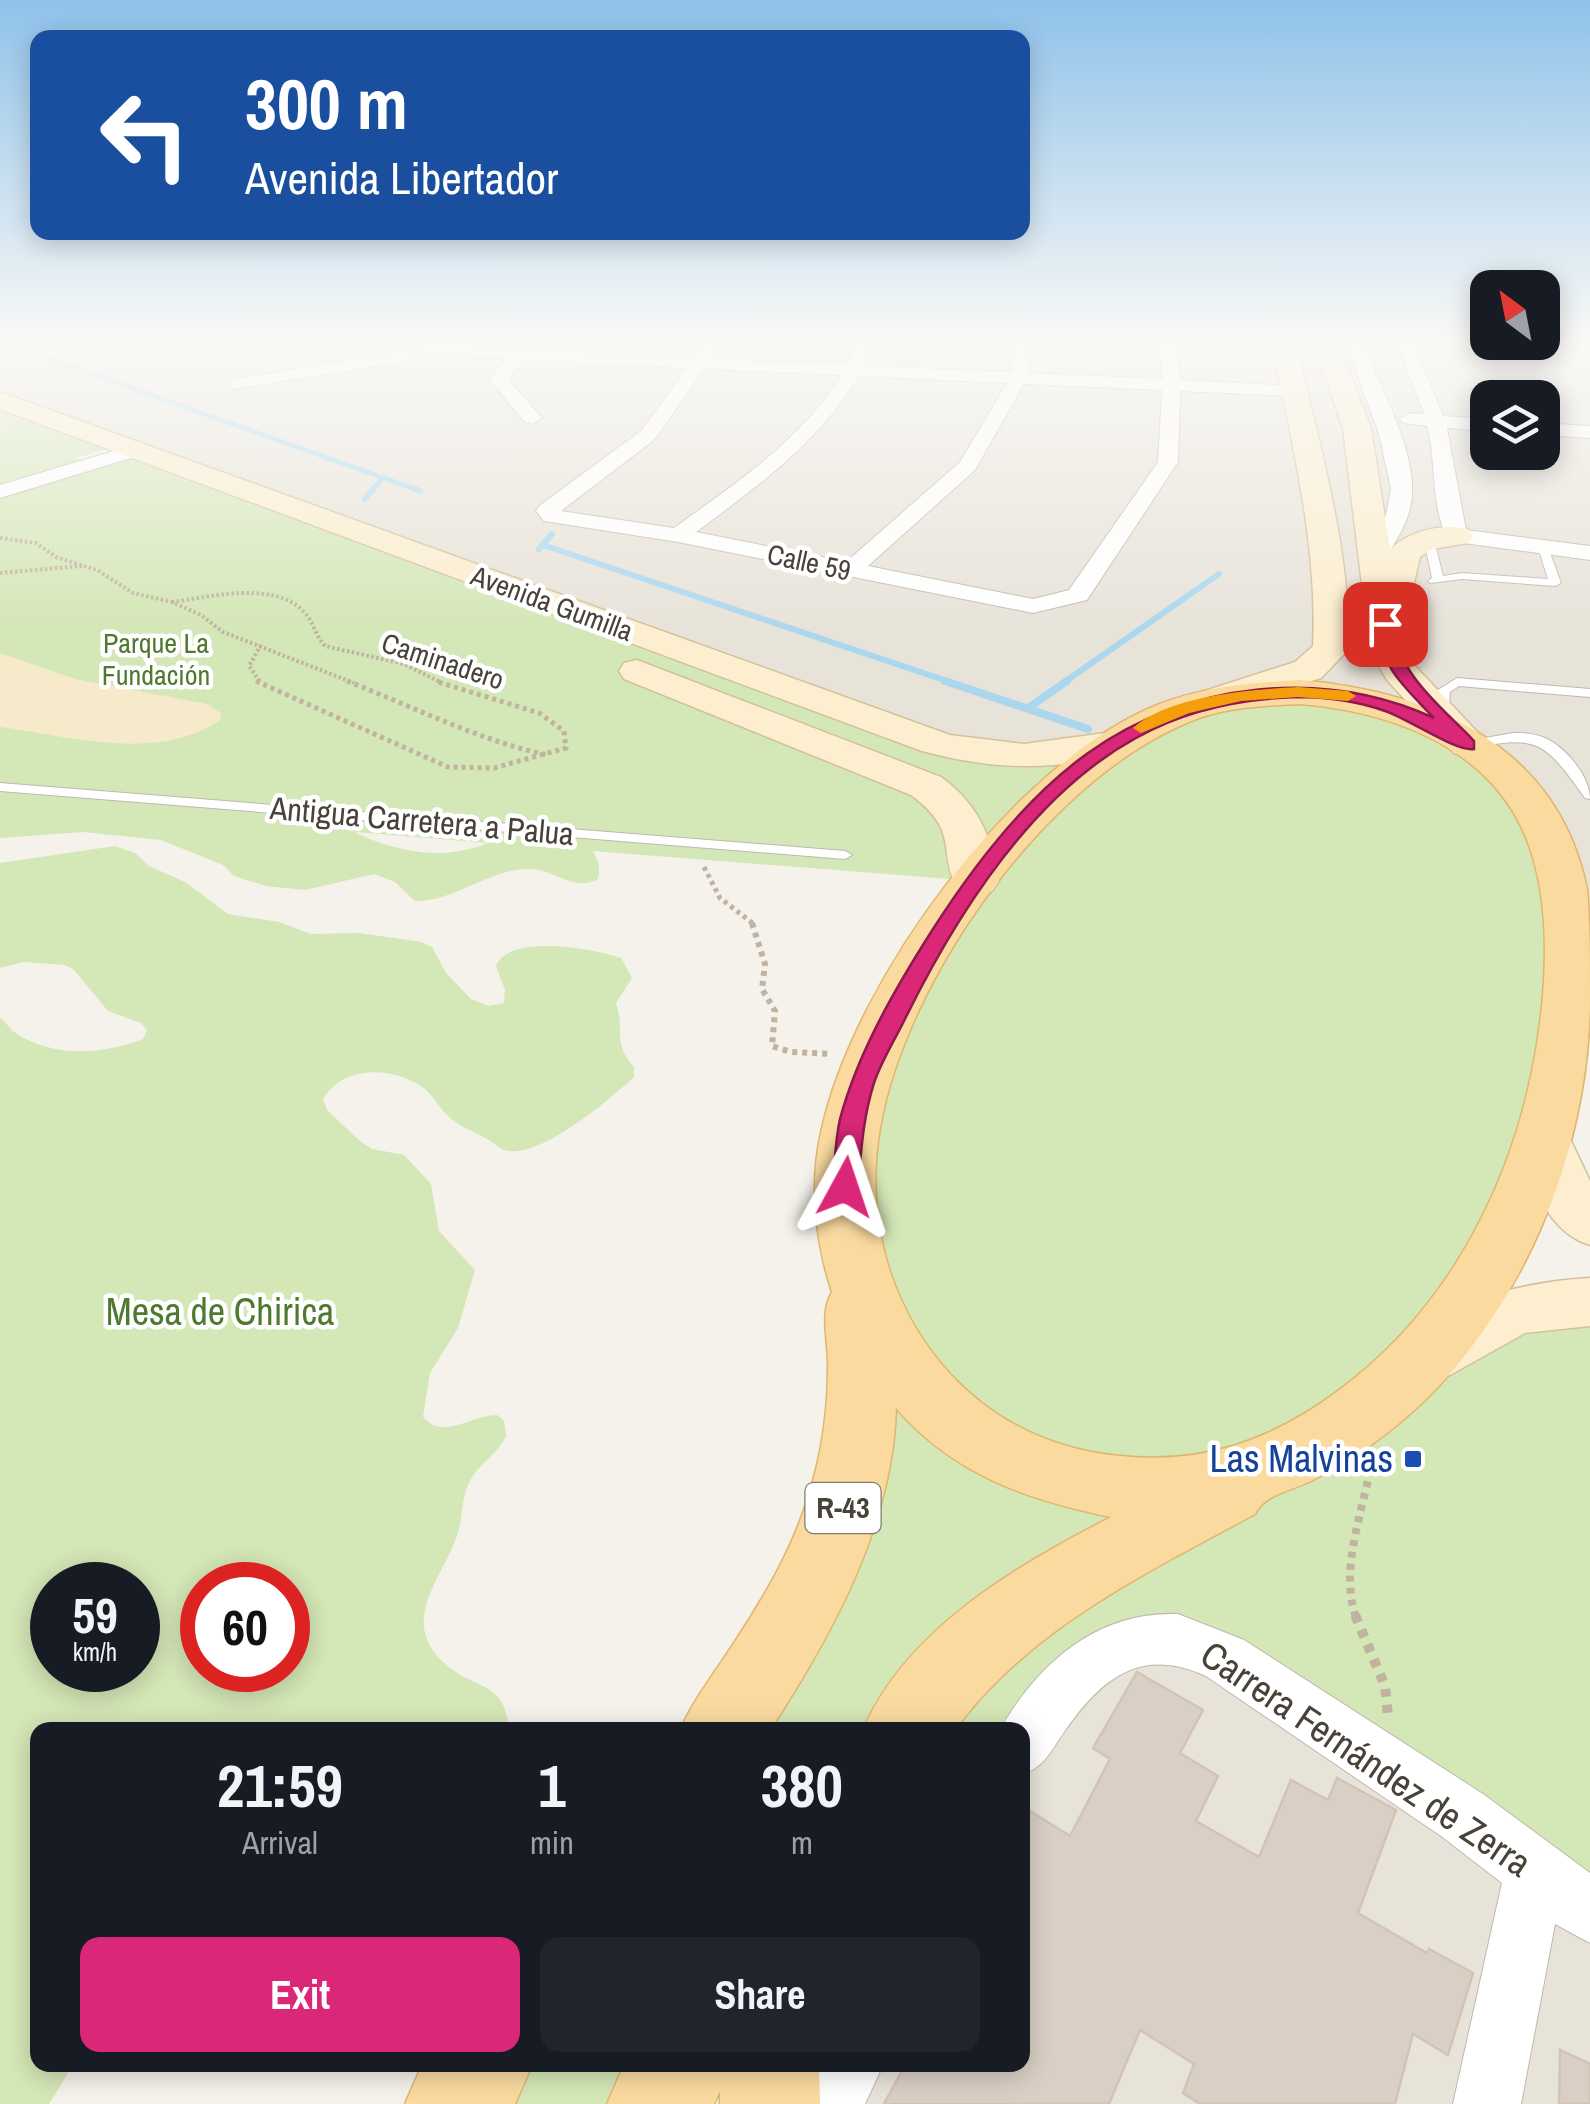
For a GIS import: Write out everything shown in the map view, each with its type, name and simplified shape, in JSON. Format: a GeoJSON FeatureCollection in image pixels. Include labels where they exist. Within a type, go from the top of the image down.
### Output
{"type":"FeatureCollection","features":[{"type":"Feature","properties":{"kind":"main road","name":"Avenida Gumilla"},"geometry":{"type":"LineString","coordinates":[[19,437],[558,640]]}},
{"type":"Feature","properties":{"kind":"main road","name":"Avenida Gumilla"},"geometry":{"type":"LineString","coordinates":[[102,437],[960,750],[1025,759],[1112,744]]}},
{"type":"Feature","properties":{"kind":"main road"},"geometry":{"type":"LineString","coordinates":[[1264,1473],[1174,1490],[1077,1482],[1000,1454],[943,1417],[887,1349],[852,1256],[845,1210],[845,1165],[851,1124],[871,1061],[921,964],[976,880],[1031,812],[1112,744],[1184,710],[1308,670],[1331,649],[1330,594],[1305,437]]}},
{"type":"Feature","properties":{"kind":"main road"},"geometry":{"type":"LineString","coordinates":[[1358,437],[1388,651],[1394,663],[1455,731],[1528,799],[1558,868],[1581,969],[1542,1137],[1522,1199],[1490,1270],[1452,1328],[1426,1358]]}},
{"type":"Feature","properties":{"kind":"main road"},"geometry":{"type":"LineString","coordinates":[[1385,624],[1396,599],[1399,567],[1405,552],[1443,538]]}},
{"type":"Feature","properties":{"kind":"main road","name":"Avenida Gumilla"},"geometry":{"type":"LineString","coordinates":[[612,662],[926,786],[949,803],[968,830],[976,880]]}},
{"type":"Feature","properties":{"kind":"main road"},"geometry":{"type":"LineString","coordinates":[[1184,710],[1241,696],[1298,692],[1344,695],[1407,712],[1455,731]]}},
{"type":"Feature","properties":{"kind":"main road"},"geometry":{"type":"LineString","coordinates":[[1542,824],[1590,857]]}},
{"type":"Feature","properties":{"kind":"main road"},"geometry":{"type":"LineString","coordinates":[[1542,1137],[1556,1178],[1590,1224]]}},
{"type":"Feature","properties":{"kind":"main road","name":"R-43"},"geometry":{"type":"LineString","coordinates":[[728,1722],[782,1645],[820,1575],[848,1489],[856,1449],[863,1341],[852,1256]]}},
{"type":"Feature","properties":{"kind":"main road"},"geometry":{"type":"LineString","coordinates":[[911,1722],[946,1677],[989,1636],[1049,1591],[1302,1454],[1363,1412],[1426,1358],[1480,1324],[1515,1309],[1590,1302]]}},
{"type":"Feature","properties":{"kind":"main road"},"geometry":{"type":"LineString","coordinates":[[455,2104],[478,2072]]}},
{"type":"Feature","properties":{"kind":"main road"},"geometry":{"type":"LineString","coordinates":[[658,2104],[678,2072]]}},
{"type":"Feature","properties":{"kind":"main road"},"geometry":{"type":"LineString","coordinates":[[770,2072],[770,2104]]}},
{"type":"Feature","properties":{"kind":"street","name":"Calle 59"},"geometry":{"type":"LineString","coordinates":[[645,437],[547,510],[552,516],[678,535],[1033,606],[1078,595],[1168,462],[1169,437]]}},
{"type":"Feature","properties":{"kind":"street"},"geometry":{"type":"LineString","coordinates":[[678,535],[807,437]]}},
{"type":"Feature","properties":{"kind":"street"},"geometry":{"type":"LineString","coordinates":[[849,570],[968,466],[985,437]]}},
{"type":"Feature","properties":{"kind":"street"},"geometry":{"type":"LineString","coordinates":[[1376,554],[1398,513],[1402,489],[1388,437]]}},
{"type":"Feature","properties":{"kind":"street"},"geometry":{"type":"LineString","coordinates":[[1439,437],[1446,462],[1443,538],[1590,553]]}},
{"type":"Feature","properties":{"kind":"street"},"geometry":{"type":"LineString","coordinates":[[0,492],[129,447]]}},
{"type":"Feature","properties":{"kind":"street"},"geometry":{"type":"LineString","coordinates":[[0,482],[83,462]]}},
{"type":"Feature","properties":{"kind":"street","name":"Carrera Fernández de Zerra"},"geometry":{"type":"LineString","coordinates":[[1030,1735],[1053,1699],[1083,1667],[1106,1652],[1162,1638],[1186,1640],[1225,1658],[1382,1762],[1590,1912]]}},
{"type":"Feature","properties":{"kind":"street"},"geometry":{"type":"LineString","coordinates":[[1487,2104],[1535,1870]]}},
{"type":"Feature","properties":{"kind":"street"},"geometry":{"type":"LineString","coordinates":[[828,2104],[846,2072]]}},
{"type":"Feature","properties":{"kind":"lane"},"geometry":{"type":"LineString","coordinates":[[1443,538],[1436,579],[1462,576],[1554,583],[1544,550]]}},
{"type":"Feature","properties":{"kind":"lane"},"geometry":{"type":"LineString","coordinates":[[1590,693],[1456,682],[1444,690],[1455,731],[1545,741],[1554,746],[1590,795]]}},
{"type":"Feature","properties":{"kind":"lane","name":"Antigua Carretera a Palua"},"geometry":{"type":"LineString","coordinates":[[0,788],[844,855]]}},
{"type":"Feature","properties":{"kind":"path","name":"Caminadero"},"geometry":{"type":"LineString","coordinates":[[0,538],[30,540],[50,554],[122,583],[132,594],[172,602],[201,615],[223,632],[442,718],[486,740],[548,756],[566,748],[567,736],[548,717],[468,693],[404,664],[332,649],[319,642],[315,626],[300,608],[254,596],[172,602]]}},
{"type":"Feature","properties":{"kind":"path"},"geometry":{"type":"LineString","coordinates":[[0,573],[83,566]]}},
{"type":"Feature","properties":{"kind":"path"},"geometry":{"type":"LineString","coordinates":[[262,645],[249,666],[256,681],[402,744],[430,761],[482,769],[548,756]]}},
{"type":"Feature","properties":{"kind":"path"},"geometry":{"type":"LineString","coordinates":[[704,868],[720,898],[756,926],[754,934],[765,964],[762,989],[775,1011],[770,1031],[772,1046],[791,1052],[871,1061]]}},
{"type":"Feature","properties":{"kind":"path"},"geometry":{"type":"LineString","coordinates":[[1363,1412],[1371,1466],[1350,1592],[1357,1628],[1376,1664],[1390,1704],[1382,1762]]}},
{"type":"Feature","properties":{"kind":"shaded area"},"geometry":{"type":"Polygon","coordinates":[[[104,437],[1470,437],[1470,470],[1560,470],[1560,437],[1590,437],[1590,959],[1571,978],[1148,724],[1002,758],[104,437]]]}},
{"type":"Feature","properties":{"kind":"shaded area"},"geometry":{"type":"Polygon","coordinates":[[[1162,1638],[1590,1912],[1590,2104],[828,2104],[846,2072],[1030,2072],[1030,1742],[1162,1638]]]}},
{"type":"Feature","properties":{"kind":"green space","name":"Parque La Fundación"},"geometry":{"type":"Polygon","coordinates":[[[0,437],[99,437],[120,445],[76,458],[92,465],[136,451],[956,753],[1075,756],[989,856],[912,779],[976,881],[593,851],[599,868],[597,880],[587,883],[538,870],[514,870],[445,896],[415,901],[395,882],[374,874],[305,890],[266,886],[234,876],[223,865],[161,840],[83,832],[0,838],[0,437]],[[356,833],[389,846],[422,852],[455,852],[488,843],[356,833]]]}},
{"type":"Feature","properties":{"kind":"green space"},"geometry":{"type":"Polygon","coordinates":[[[1266,697],[1403,714],[1521,799],[1561,946],[1527,1149],[1387,1379],[1172,1479],[952,1410],[856,1209],[909,1004],[1057,797],[1153,727],[1266,697]]]}},
{"type":"Feature","properties":{"kind":"green space","name":"Mesa de Chirica"},"geometry":{"type":"Polygon","coordinates":[[[115,846],[185,882],[228,914],[279,922],[311,934],[359,933],[421,942],[432,947],[446,973],[471,999],[489,1006],[504,1003],[505,990],[496,966],[504,956],[517,950],[553,946],[608,954],[621,958],[632,978],[616,1003],[621,1043],[634,1067],[634,1077],[575,1124],[540,1144],[524,1150],[501,1149],[450,1118],[413,1081],[385,1073],[370,1072],[342,1080],[323,1100],[327,1110],[361,1142],[372,1149],[404,1155],[431,1184],[439,1231],[475,1270],[458,1328],[430,1373],[423,1417],[431,1424],[449,1427],[497,1415],[504,1421],[506,1436],[468,1484],[457,1536],[433,1586],[424,1619],[426,1636],[434,1652],[450,1668],[496,1695],[508,1722],[30,1722],[30,2072],[69,2072],[49,2104],[0,2104],[0,1018],[31,1042],[63,1050],[112,1048],[143,1039],[147,1030],[141,1023],[108,1011],[74,970],[65,965],[23,962],[0,968],[0,863],[115,846]]]}},
{"type":"Feature","properties":{"kind":"green space"},"geometry":{"type":"Polygon","coordinates":[[[1590,1302],[1590,1912],[1162,1638],[1030,1725],[916,1722],[1398,1386],[1590,1302]]]}},
{"type":"Feature","properties":{"kind":"green space"},"geometry":{"type":"Polygon","coordinates":[[[911,1388],[1172,1492],[907,1722],[729,1722],[859,1450],[911,1388]]]}},
{"type":"Feature","properties":{"kind":"green space"},"geometry":{"type":"Polygon","coordinates":[[[480,2072],[672,2072],[652,2104],[457,2104],[480,2072]]]}},
{"type":"Feature","properties":{"kind":"sand"},"geometry":{"type":"Polygon","coordinates":[[[0,653],[75,679],[207,704],[221,713],[220,720],[196,733],[141,743],[84,740],[0,727],[0,653]]]}},
{"type":"Feature","properties":{"kind":"building"},"geometry":{"type":"Polygon","coordinates":[[[1137,1672],[1203,1710],[1180,1753],[1218,1776],[1196,1821],[1259,1857],[1291,1780],[1328,1800],[1337,1778],[1396,1810],[1358,1913],[1427,1953],[1429,1949],[1473,1973],[1448,2055],[1413,2034],[1395,2104],[1200,2104],[1183,2093],[1194,2064],[1140,2030],[1109,2104],[884,2104],[901,2072],[1030,2072],[1030,1811],[1070,1836],[1110,1759],[1093,1748],[1137,1672]]]}},
{"type":"Feature","properties":{"kind":"building"},"geometry":{"type":"Polygon","coordinates":[[[1560,2050],[1590,2064],[1590,2104],[1559,2104],[1560,2050]]]}},
{"type":"Feature","properties":{"kind":"waterway"},"geometry":{"type":"LineString","coordinates":[[269,437],[420,491],[415,489]]}},
{"type":"Feature","properties":{"kind":"waterway"},"geometry":{"type":"LineString","coordinates":[[371,492],[383,478]]}},
{"type":"Feature","properties":{"kind":"waterway"},"geometry":{"type":"LineString","coordinates":[[365,499],[373,489]]}},
{"type":"Feature","properties":{"kind":"waterway"},"geometry":{"type":"LineString","coordinates":[[539,549],[552,534]]}},
{"type":"Feature","properties":{"kind":"waterway"},"geometry":{"type":"LineString","coordinates":[[543,545],[953,683]]}},
{"type":"Feature","properties":{"kind":"waterway"},"geometry":{"type":"LineString","coordinates":[[1063,683],[1219,574]]}},
{"type":"Feature","properties":{"kind":"waterway"},"geometry":{"type":"LineString","coordinates":[[945,681],[1088,729]]}},
{"type":"Feature","properties":{"kind":"waterway"},"geometry":{"type":"LineString","coordinates":[[1028,708],[1067,681]]}},
{"type":"Feature","properties":{"kind":"slow traffic"},"geometry":{"type":"LineString","coordinates":[[1141,728],[1184,710],[1241,696],[1298,692],[1348,696]]}},
{"type":"Feature","properties":{"kind":"place","name":"Las Malvinas"},"geometry":{"type":"Point","coordinates":[1413,1459]}},
{"type":"Feature","properties":{"kind":"route"},"geometry":{"type":"LineString","coordinates":[[845,1187],[851,1124],[864,1080],[921,964],[966,893],[1016,830],[1091,758],[1130,734],[1184,710],[1241,696],[1298,692],[1344,695],[1386,705],[1425,720],[1468,745],[1400,672],[1388,651],[1385,624]]}}]}
